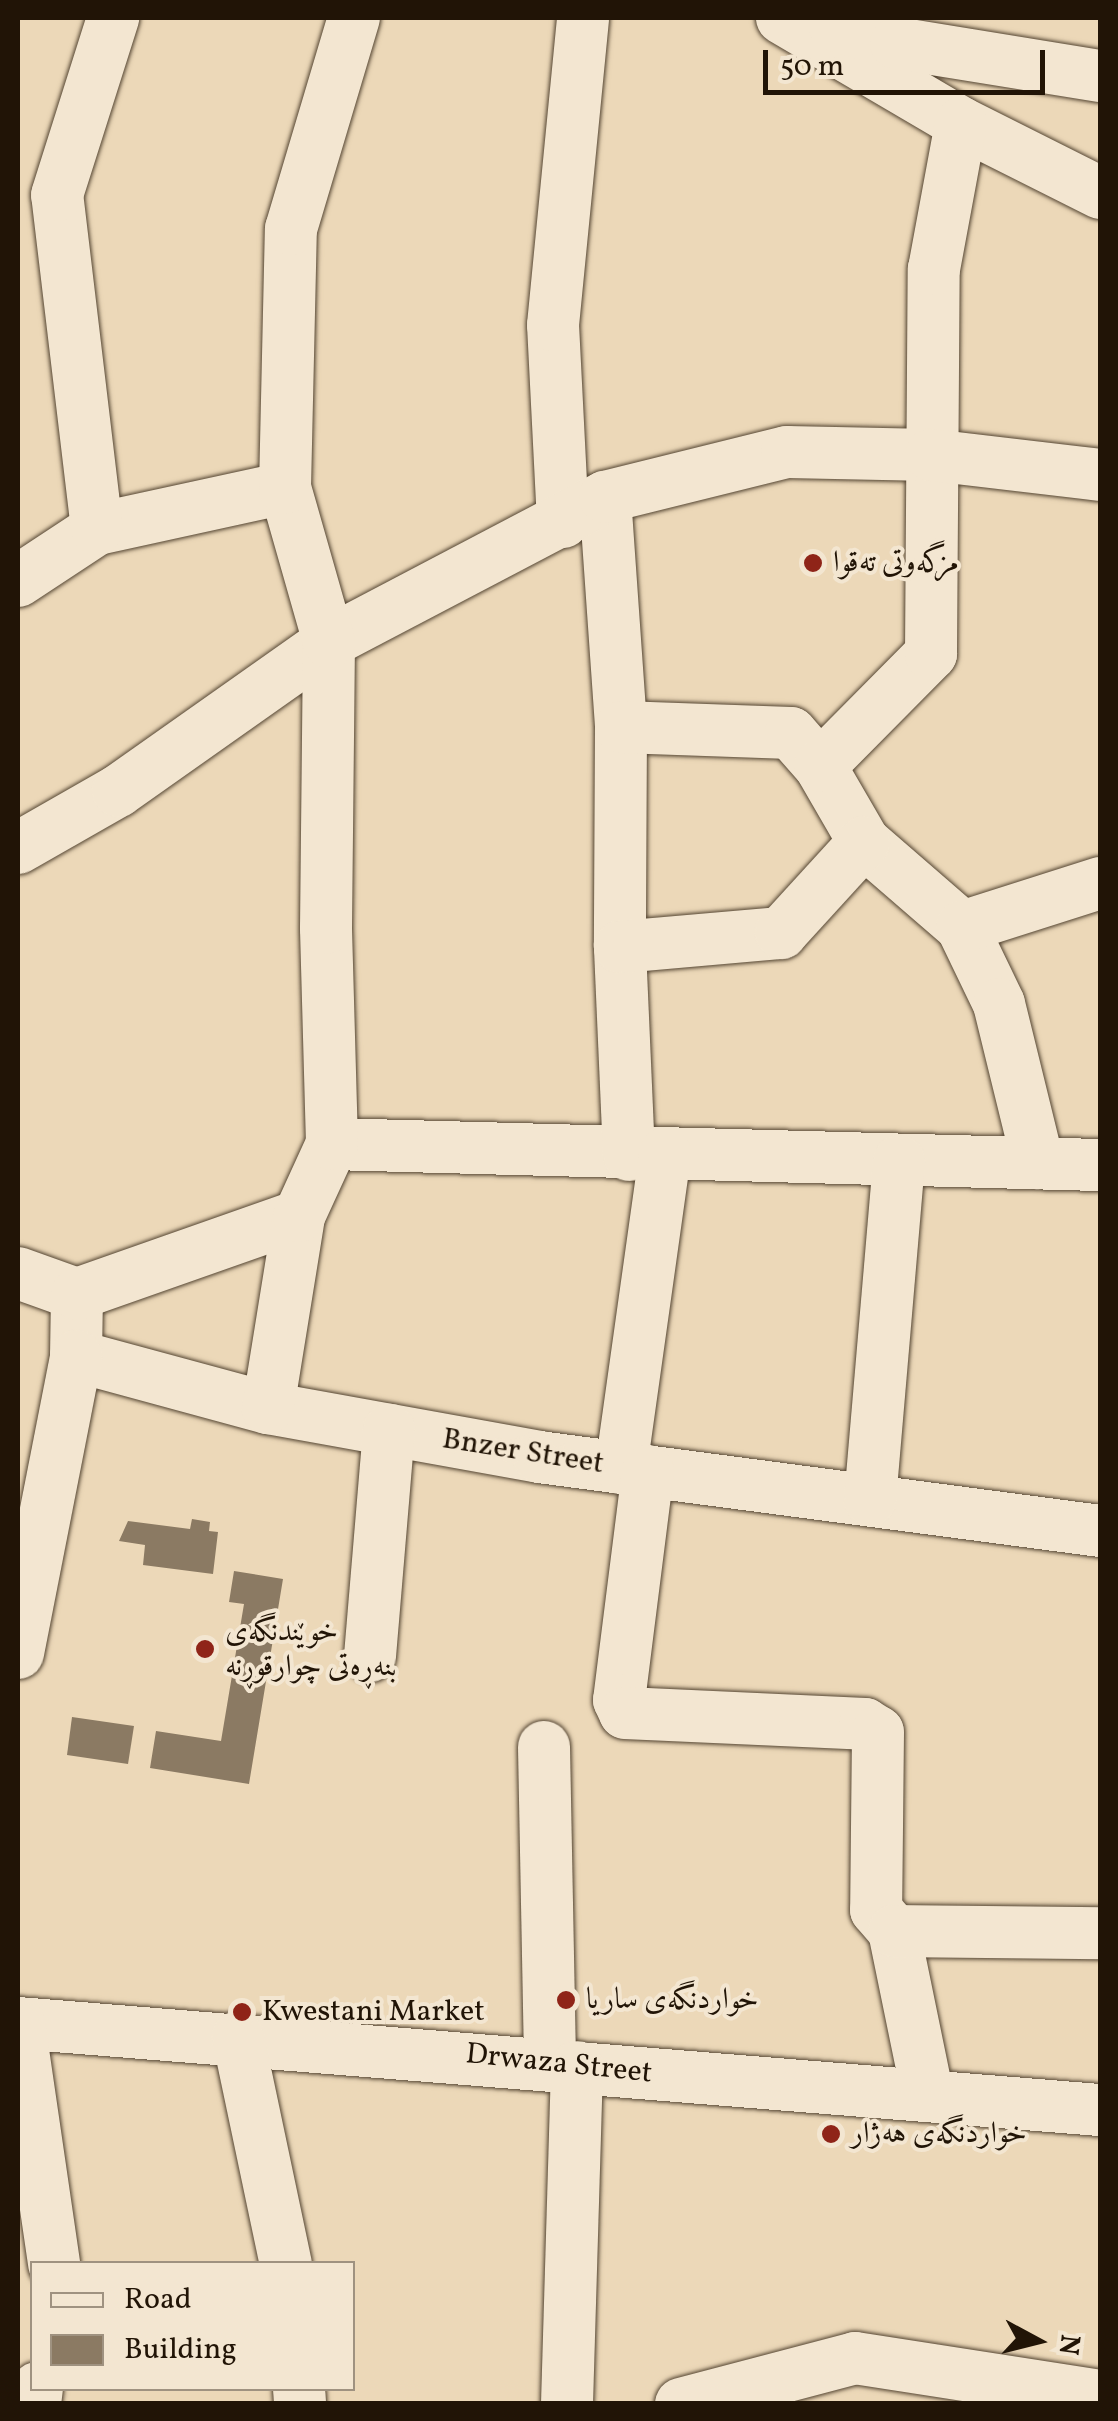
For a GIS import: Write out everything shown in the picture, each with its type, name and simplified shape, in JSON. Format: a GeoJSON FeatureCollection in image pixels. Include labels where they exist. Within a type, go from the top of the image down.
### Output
{"type":"FeatureCollection","features":[{"type":"Feature","properties":{"kind":"street"},"geometry":{"type":"LineString","coordinates":[[97,529],[56,195],[113,18]]}},
{"type":"Feature","properties":{"kind":"street"},"geometry":{"type":"LineString","coordinates":[[268,1408],[299,1216],[332,1144],[329,642],[285,488],[291,230],[354,18]]}},
{"type":"Feature","properties":{"kind":"street"},"geometry":{"type":"LineString","coordinates":[[584,18],[552,324],[621,727],[620,947],[647,1154],[634,1469],[619,1700],[625,1713],[865,1724],[878,1732],[876,1910],[894,1931],[928,2096]]}},
{"type":"Feature","properties":{"kind":"street"},"geometry":{"type":"LineString","coordinates":[[782,18],[952,116],[1100,193]]}},
{"type":"Feature","properties":{"kind":"street"},"geometry":{"type":"LineString","coordinates":[[809,18],[949,52],[1100,76]]}},
{"type":"Feature","properties":{"kind":"street"},"geometry":{"type":"LineString","coordinates":[[820,766],[931,654],[934,269],[952,116],[949,52]]}},
{"type":"Feature","properties":{"kind":"street"},"geometry":{"type":"LineString","coordinates":[[18,848],[118,791],[329,642],[584,510],[787,452],[931,455],[1100,476]]}},
{"type":"Feature","properties":{"kind":"street"},"geometry":{"type":"LineString","coordinates":[[18,580],[97,529],[285,488]]}},
{"type":"Feature","properties":{"kind":"street"},"geometry":{"type":"LineString","coordinates":[[621,727],[791,733],[820,766],[864,842],[962,927],[1000,1004],[1038,1163]]}},
{"type":"Feature","properties":{"kind":"street"},"geometry":{"type":"LineString","coordinates":[[620,947],[781,933],[864,842]]}},
{"type":"Feature","properties":{"kind":"street"},"geometry":{"type":"LineString","coordinates":[[962,927],[1100,883]]}},
{"type":"Feature","properties":{"kind":"street"},"geometry":{"type":"LineString","coordinates":[[332,1144],[1100,1165]]}},
{"type":"Feature","properties":{"kind":"street"},"geometry":{"type":"LineString","coordinates":[[870,1500],[899,1161]]}},
{"type":"Feature","properties":{"kind":"street"},"geometry":{"type":"LineString","coordinates":[[18,1273],[76,1294],[299,1216]]}},
{"type":"Feature","properties":{"kind":"street"},"geometry":{"type":"LineString","coordinates":[[18,1653],[76,1356],[76,1294]]}},
{"type":"Feature","properties":{"kind":"street","name":"Bnzer Street"},"geometry":{"type":"LineString","coordinates":[[76,1356],[268,1408],[389,1430],[634,1469],[1100,1532]]}},
{"type":"Feature","properties":{"kind":"street"},"geometry":{"type":"LineString","coordinates":[[370,1656],[389,1430]]}},
{"type":"Feature","properties":{"kind":"street"},"geometry":{"type":"LineString","coordinates":[[544,1747],[564,2064],[567,2404]]}},
{"type":"Feature","properties":{"kind":"street"},"geometry":{"type":"LineString","coordinates":[[894,1931],[1100,1933]]}},
{"type":"Feature","properties":{"kind":"street"},"geometry":{"type":"LineString","coordinates":[[18,2023],[54,2261]]}},
{"type":"Feature","properties":{"kind":"street","name":"Drwaza Street"},"geometry":{"type":"LineString","coordinates":[[18,2023],[1100,2110]]}},
{"type":"Feature","properties":{"kind":"street"},"geometry":{"type":"LineString","coordinates":[[238,2038],[285,2261]]}},
{"type":"Feature","properties":{"kind":"street"},"geometry":{"type":"LineString","coordinates":[[680,2404],[858,2381],[1100,2396]]}},
{"type":"Feature","properties":{"kind":"building"},"geometry":{"type":"Polygon","coordinates":[[[192,1519],[210,1522],[209,1531],[218,1532],[213,1574],[143,1565],[145,1545],[119,1541],[128,1521],[190,1529],[192,1519]]]}},
{"type":"Feature","properties":{"kind":"building"},"geometry":{"type":"Polygon","coordinates":[[[234,1571],[283,1579],[249,1784],[150,1768],[156,1731],[221,1741],[244,1604],[229,1602],[234,1571]]]}},
{"type":"Feature","properties":{"kind":"building"},"geometry":{"type":"Polygon","coordinates":[[[72,1717],[134,1726],[128,1764],[67,1755],[72,1717]]]}},
{"type":"Feature","properties":{"kind":"place","name":"مزگەوتی تەقوا"},"geometry":{"type":"Point","coordinates":[813,563]}},
{"type":"Feature","properties":{"kind":"place","name":"خوێندنگەی بنەڕەتی چوارقوڕنە"},"geometry":{"type":"Point","coordinates":[205,1649]}},
{"type":"Feature","properties":{"kind":"place","name":"خواردنگەی ساریا"},"geometry":{"type":"Point","coordinates":[566,2000]}},
{"type":"Feature","properties":{"kind":"place","name":"Kwestani Market"},"geometry":{"type":"Point","coordinates":[242,2012]}},
{"type":"Feature","properties":{"kind":"place","name":"خواردنگەی هەژار"},"geometry":{"type":"Point","coordinates":[831,2134]}}]}
